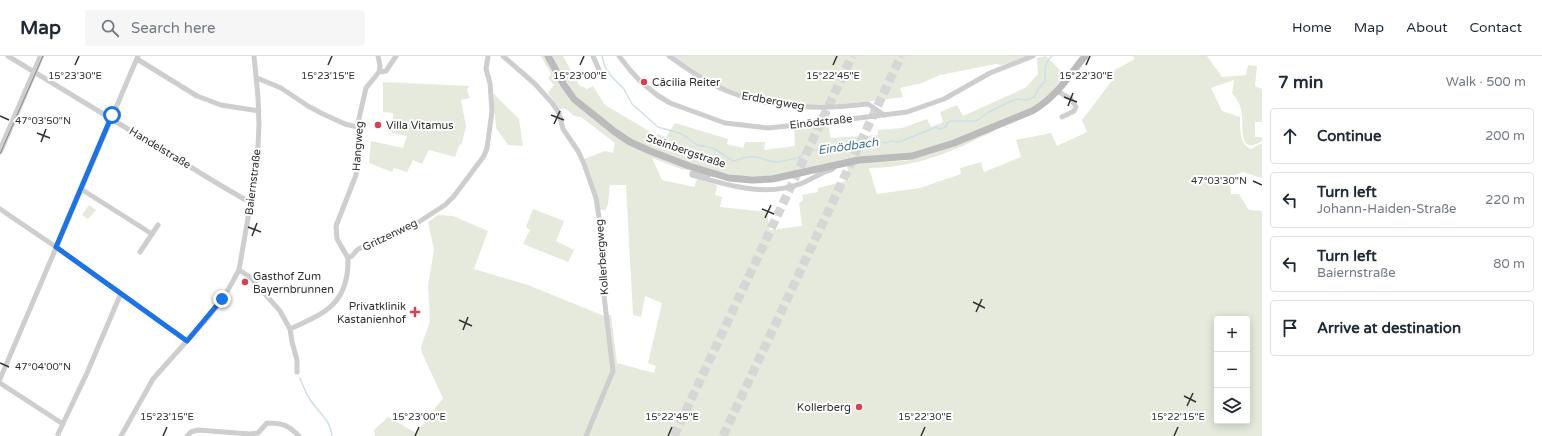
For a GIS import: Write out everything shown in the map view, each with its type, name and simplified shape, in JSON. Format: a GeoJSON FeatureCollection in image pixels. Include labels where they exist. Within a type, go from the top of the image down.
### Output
{"type":"FeatureCollection","features":[{"type":"Feature","properties":{"kind":"main road","name":"Steinbergstraße"},"geometry":{"type":"LineString","coordinates":[[548,56],[564,85],[574,98],[615,132],[630,142],[710,173],[729,178],[752,180],[772,179],[800,174],[859,160],[912,156],[946,145],[1032,111],[1047,101],[1057,91],[1085,56]]}},
{"type":"Feature","properties":{"kind":"street","name":"Handelstraße"},"geometry":{"type":"LineString","coordinates":[[8,56],[220,185],[244,199],[251,201]]}},
{"type":"Feature","properties":{"kind":"street"},"geometry":{"type":"LineString","coordinates":[[0,151],[41,56]]}},
{"type":"Feature","properties":{"kind":"street","name":"Baiernstraße"},"geometry":{"type":"LineString","coordinates":[[121,436],[153,379],[222,299],[240,270],[257,166],[259,111],[254,56]]}},
{"type":"Feature","properties":{"kind":"street"},"geometry":{"type":"LineString","coordinates":[[378,56],[380,66],[379,72]]}},
{"type":"Feature","properties":{"kind":"street","name":"Hangweg"},"geometry":{"type":"LineString","coordinates":[[348,258],[339,243],[336,232],[339,216],[356,175],[359,135],[358,127],[366,88],[379,72],[386,71],[396,56]]}},
{"type":"Feature","properties":{"kind":"street","name":"Gritzenweg"},"geometry":{"type":"LineString","coordinates":[[348,258],[357,250],[366,245],[396,234],[414,225],[445,205],[454,196],[484,156],[488,148],[492,111],[490,83],[486,69],[488,56]]}},
{"type":"Feature","properties":{"kind":"street","name":"Kollerbergweg"},"geometry":{"type":"LineString","coordinates":[[503,56],[535,84],[559,113],[563,129],[578,151],[596,198],[604,250],[604,296],[613,372],[586,436]]}},
{"type":"Feature","properties":{"kind":"street"},"geometry":{"type":"LineString","coordinates":[[593,56],[600,72]]}},
{"type":"Feature","properties":{"kind":"street","name":"Einödstraße"},"geometry":{"type":"LineString","coordinates":[[620,56],[641,82],[670,103],[725,123],[768,128],[907,112],[944,99],[990,73],[1032,56]]}},
{"type":"Feature","properties":{"kind":"street","name":"Erdbergweg"},"geometry":{"type":"LineString","coordinates":[[668,56],[717,86],[745,98],[788,106],[806,107],[832,107],[869,104],[884,115]]}},
{"type":"Feature","properties":{"kind":"street"},"geometry":{"type":"LineString","coordinates":[[0,379],[137,57],[197,96],[221,105],[259,111]]}},
{"type":"Feature","properties":{"kind":"street"},"geometry":{"type":"LineString","coordinates":[[257,78],[281,88],[323,114],[345,124],[358,127]]}},
{"type":"Feature","properties":{"kind":"street"},"geometry":{"type":"LineString","coordinates":[[1057,91],[1071,99],[1076,107],[1074,111],[1062,117]]}},
{"type":"Feature","properties":{"kind":"street"},"geometry":{"type":"LineString","coordinates":[[710,173],[709,175],[692,174],[737,187],[770,189],[800,184],[833,169],[834,165]]}},
{"type":"Feature","properties":{"kind":"street"},"geometry":{"type":"LineString","coordinates":[[81,189],[152,234]]}},
{"type":"Feature","properties":{"kind":"street"},"geometry":{"type":"LineString","coordinates":[[0,209],[56,247],[187,341]]}},
{"type":"Feature","properties":{"kind":"street"},"geometry":{"type":"LineString","coordinates":[[140,252],[158,225]]}},
{"type":"Feature","properties":{"kind":"street"},"geometry":{"type":"LineString","coordinates":[[290,329],[314,319],[326,311],[337,299],[347,279],[348,258]]}},
{"type":"Feature","properties":{"kind":"street"},"geometry":{"type":"LineString","coordinates":[[240,270],[250,277],[262,289],[280,311],[290,329],[292,342],[298,360],[297,372]]}},
{"type":"Feature","properties":{"kind":"street"},"geometry":{"type":"LineString","coordinates":[[58,434],[87,373],[121,293]]}},
{"type":"Feature","properties":{"kind":"street"},"geometry":{"type":"LineString","coordinates":[[0,383],[63,424]]}},
{"type":"Feature","properties":{"kind":"street"},"geometry":{"type":"LineString","coordinates":[[186,436],[191,432],[198,430],[250,434],[258,433],[267,423],[275,423],[285,424],[299,436]]}},
{"type":"Feature","properties":{"kind":"shaded area"},"geometry":{"type":"Polygon","coordinates":[[[541,56],[545,56],[564,90],[616,135],[701,172],[681,169],[652,158],[662,180],[694,187],[697,179],[717,185],[715,195],[722,197],[720,207],[767,212],[770,230],[802,226],[799,203],[803,200],[802,195],[818,192],[818,188],[849,180],[847,165],[867,162],[905,161],[931,154],[996,129],[951,151],[925,160],[898,166],[869,168],[877,194],[920,188],[961,174],[960,168],[981,162],[984,172],[1021,157],[1016,140],[1051,133],[1057,146],[1087,132],[1082,120],[1111,82],[1111,72],[1135,59],[1133,56],[1207,56],[1222,77],[1246,75],[1248,65],[1257,66],[1255,86],[1262,89],[1262,122],[1255,122],[1255,137],[1262,137],[1262,141],[1254,145],[1248,145],[1243,137],[1240,107],[1238,101],[1232,93],[1234,80],[1211,88],[1222,111],[1240,117],[1241,135],[1247,147],[1251,149],[1262,143],[1262,178],[1243,172],[1235,175],[1235,184],[1230,184],[1231,194],[1239,194],[1249,210],[1262,211],[1262,436],[375,436],[374,430],[388,417],[416,433],[443,398],[422,353],[421,347],[430,321],[428,285],[434,250],[428,222],[438,215],[453,216],[488,231],[474,269],[528,285],[604,316],[611,315],[617,363],[654,373],[656,366],[648,363],[662,303],[645,296],[641,317],[633,315],[626,185],[610,185],[608,204],[605,211],[599,209],[584,159],[605,151],[613,153],[615,143],[581,117],[574,116],[565,108],[560,109],[548,93],[554,85],[548,78],[551,74],[541,56]]]}},
{"type":"Feature","properties":{"kind":"shaded area"},"geometry":{"type":"Polygon","coordinates":[[[551,56],[563,56],[579,85],[587,89],[593,86],[605,105],[649,131],[647,136],[655,139],[657,134],[666,137],[675,123],[728,139],[727,144],[743,148],[745,142],[765,142],[764,150],[795,146],[794,127],[828,124],[831,138],[878,135],[878,130],[902,128],[927,119],[931,127],[943,122],[940,112],[957,105],[963,116],[1025,88],[1038,74],[1037,58],[1046,56],[1065,75],[1051,92],[1030,108],[965,136],[930,148],[909,153],[852,158],[775,176],[739,176],[714,171],[667,155],[634,141],[617,130],[574,94],[551,56]]]}},
{"type":"Feature","properties":{"kind":"shaded area"},"geometry":{"type":"Polygon","coordinates":[[[673,56],[1029,56],[1002,65],[996,64],[940,75],[922,83],[900,88],[903,97],[817,105],[775,102],[733,92],[694,71],[673,56]]]}},
{"type":"Feature","properties":{"kind":"shaded area"},"geometry":{"type":"Polygon","coordinates":[[[383,82],[469,86],[467,91],[470,98],[461,100],[466,126],[462,143],[459,146],[455,157],[429,150],[422,164],[413,160],[407,172],[394,168],[392,172],[369,163],[371,141],[403,148],[407,136],[392,133],[393,113],[383,112],[383,82]]]}},
{"type":"Feature","properties":{"kind":"shaded area"},"geometry":{"type":"Polygon","coordinates":[[[493,93],[519,119],[523,146],[508,145],[496,128],[493,93]]]}},
{"type":"Feature","properties":{"kind":"shaded area"},"geometry":{"type":"Polygon","coordinates":[[[89,205],[96,210],[88,219],[82,215],[89,205]]]}},
{"type":"Feature","properties":{"kind":"shaded area"},"geometry":{"type":"Polygon","coordinates":[[[533,209],[564,221],[556,241],[574,250],[568,262],[523,244],[530,230],[526,227],[533,209]]]}},
{"type":"Feature","properties":{"kind":"waterway","name":"Einödbach"},"geometry":{"type":"LineString","coordinates":[[602,56],[605,67],[611,76],[624,89],[632,104],[658,127],[682,134],[697,145],[713,148],[733,161],[752,157],[775,162],[798,158],[817,149],[833,150],[873,141],[886,143],[891,141],[899,142],[936,127],[939,129],[946,127],[947,123],[951,121],[976,121],[989,112],[1009,102],[1017,99],[1026,100],[1035,97],[1036,92],[1045,81],[1046,65],[1052,56]]}},
{"type":"Feature","properties":{"kind":"waterway"},"geometry":{"type":"LineString","coordinates":[[300,378],[314,406],[327,421],[332,436]]}},
{"type":"Feature","properties":{"kind":"tunnel"},"geometry":{"type":"LineString","coordinates":[[674,436],[852,56]]}},
{"type":"Feature","properties":{"kind":"tunnel"},"geometry":{"type":"LineString","coordinates":[[723,436],[901,56]]}},
{"type":"Feature","properties":{"kind":"tram line"},"geometry":{"type":"LineString","coordinates":[[0,154],[43,56]]}},
{"type":"Feature","properties":{"kind":"place","name":"Cäcilia Reiter"},"geometry":{"type":"Point","coordinates":[644,82]}},
{"type":"Feature","properties":{"kind":"place","name":"Villa Vitamus"},"geometry":{"type":"Point","coordinates":[378,125]}},
{"type":"Feature","properties":{"kind":"place","name":"Gasthof Zum Bayernbrunnen"},"geometry":{"type":"Point","coordinates":[245,282]}},
{"type":"Feature","properties":{"kind":"place","name":"Privatklinik Kastanienhof"},"geometry":{"type":"Point","coordinates":[415,312]}},
{"type":"Feature","properties":{"kind":"place","name":"Kollerberg"},"geometry":{"type":"Point","coordinates":[859,407]}},
{"type":"Feature","properties":{"kind":"route"},"geometry":{"type":"LineString","coordinates":[[112,115],[56,247],[187,341],[222,299]]}}]}
